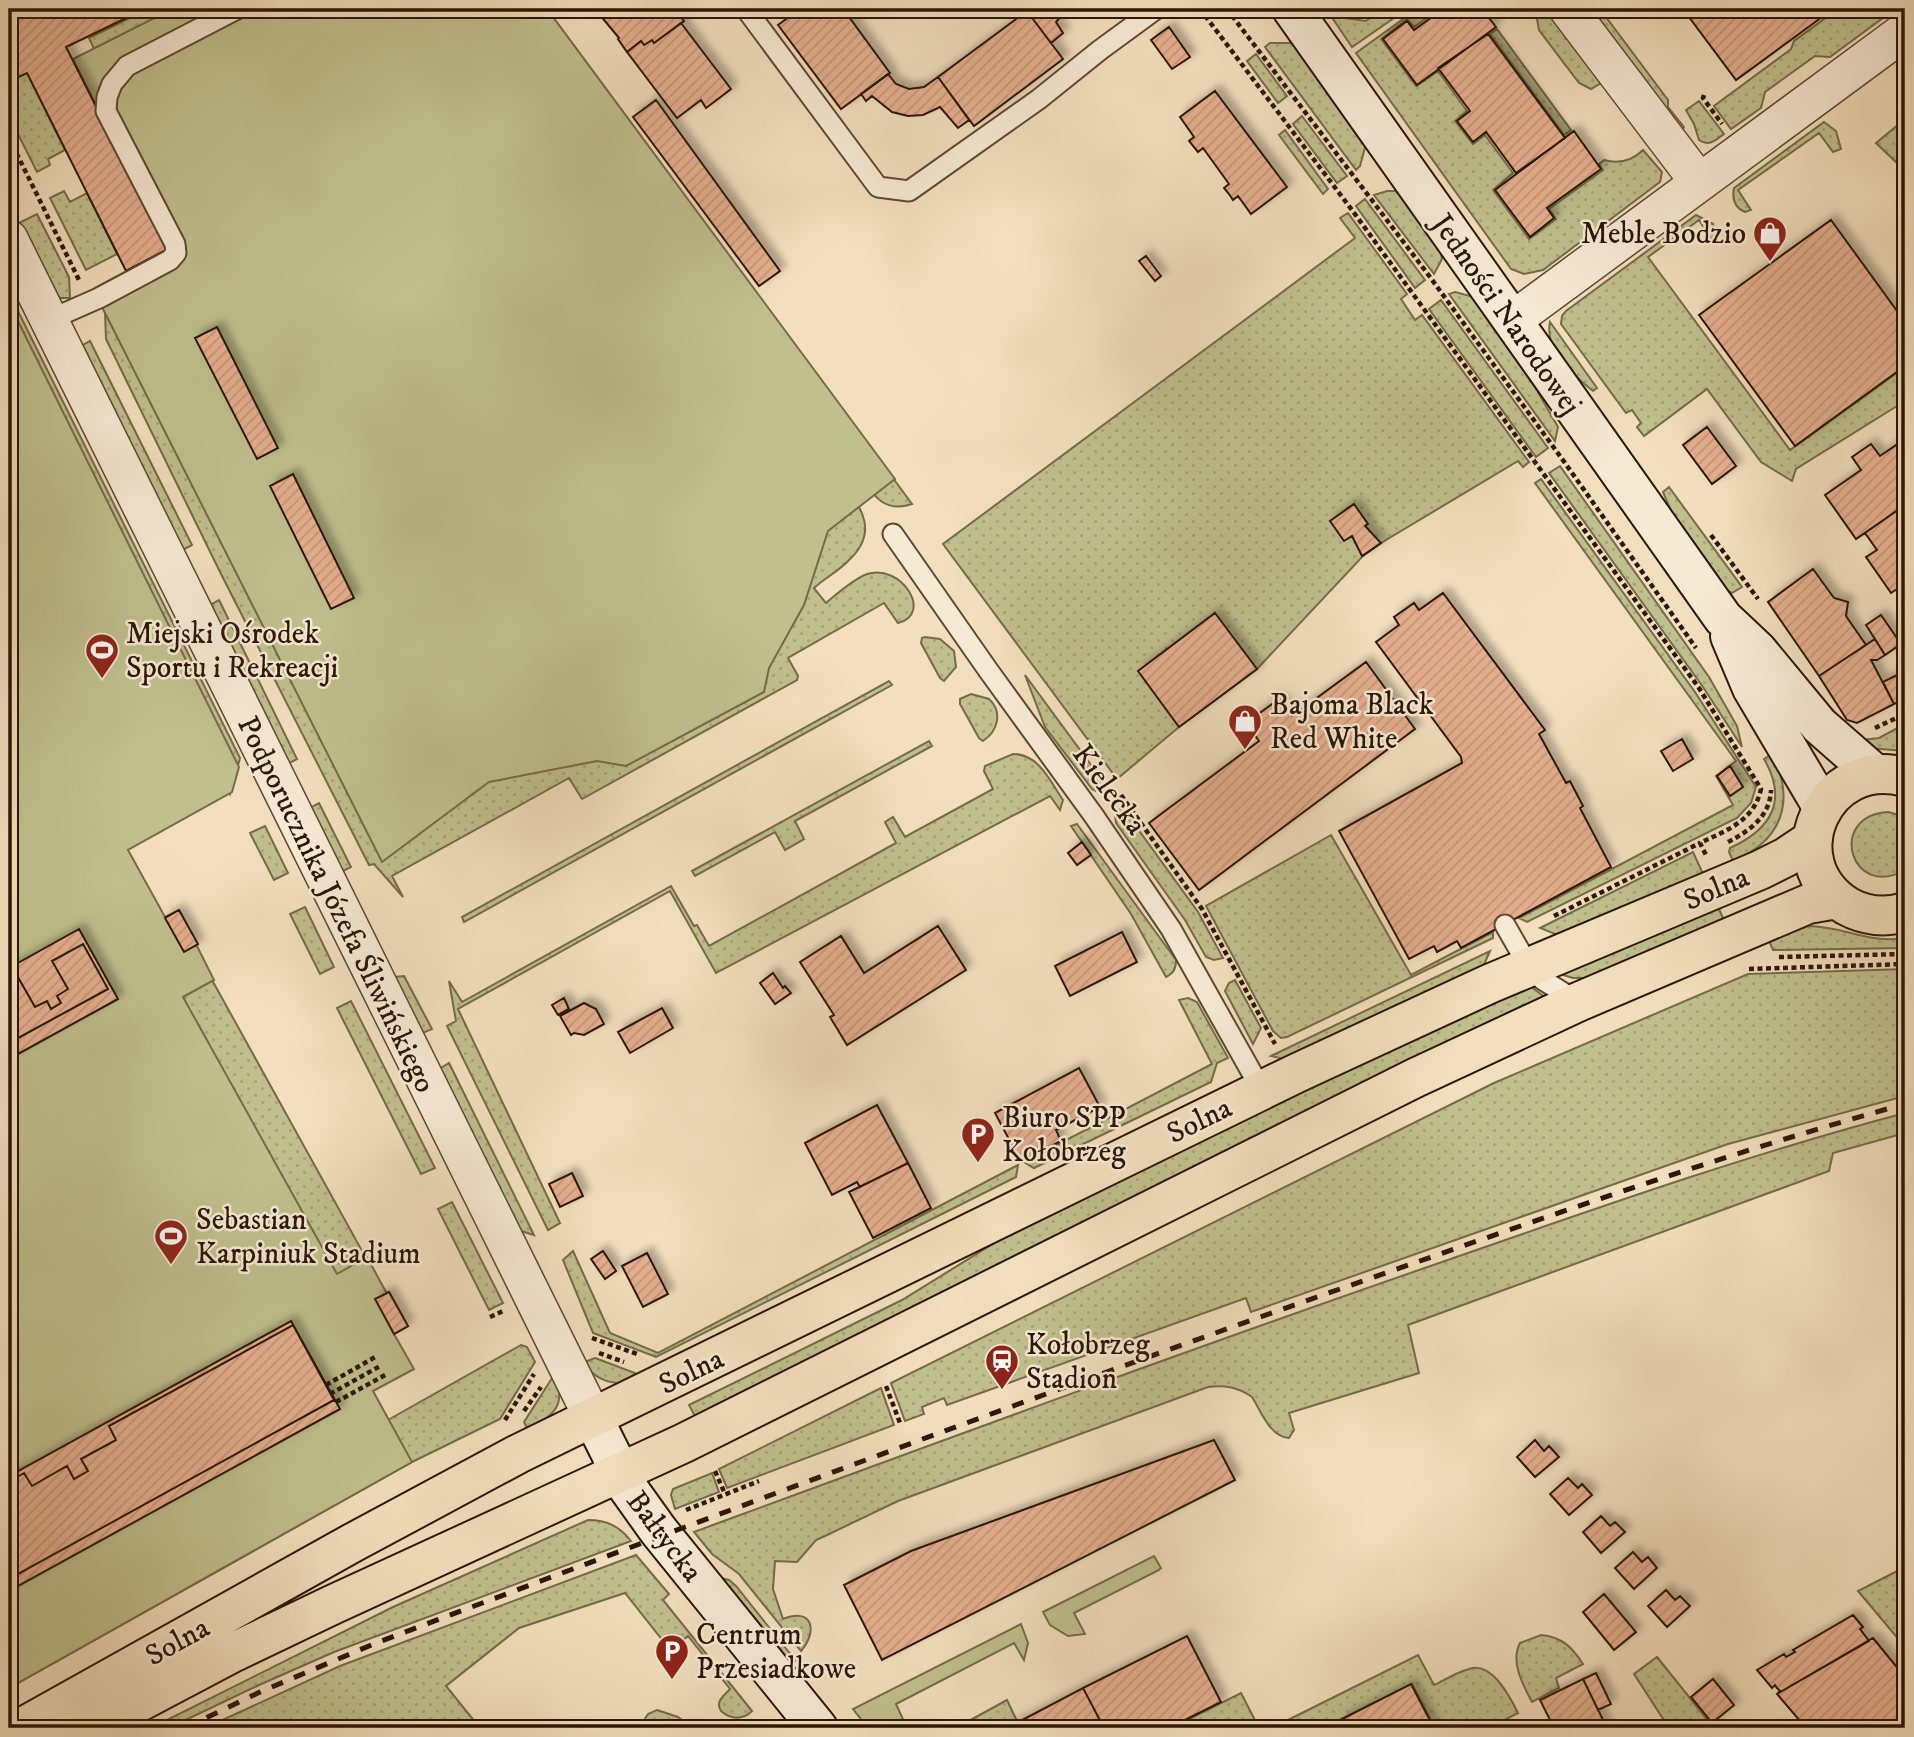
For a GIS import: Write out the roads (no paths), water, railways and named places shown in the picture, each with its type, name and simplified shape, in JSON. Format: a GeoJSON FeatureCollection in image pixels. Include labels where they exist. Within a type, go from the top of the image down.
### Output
{"type":"FeatureCollection","features":[{"type":"Feature","properties":{"kind":"main road","name":"Solna"},"geometry":{"type":"LineString","coordinates":[[21,1728],[458,1485],[593,1418],[1261,1089],[1529,967],[1786,857],[1818,824],[1832,795],[1845,785],[1890,775]]}},
{"type":"Feature","properties":{"kind":"main road"},"geometry":{"type":"LineString","coordinates":[[1818,824],[1813,856],[1818,872],[1837,899],[1868,914],[1885,916],[1905,912]]}},
{"type":"Feature","properties":{"kind":"main road","name":"Solna"},"geometry":{"type":"LineString","coordinates":[[90,1728],[282,1629],[620,1473],[1415,1078],[1578,1002],[1808,904],[1837,899]]}},
{"type":"Feature","properties":{"kind":"street","name":"Jedności Narodowej"},"geometry":{"type":"LineString","coordinates":[[1292,9],[1723,618],[1757,650],[1819,725],[1890,775]]}},
{"type":"Feature","properties":{"kind":"street"},"geometry":{"type":"LineString","coordinates":[[1568,9],[1699,182]]}},
{"type":"Feature","properties":{"kind":"street"},"geometry":{"type":"LineString","coordinates":[[1513,320],[1905,31]]}},
{"type":"Feature","properties":{"kind":"street","name":"Podporucznika Józefa Śliwińskiego"},"geometry":{"type":"LineString","coordinates":[[9,239],[593,1418]]}},
{"type":"Feature","properties":{"kind":"street","name":"Jedności Narodowej"},"geometry":{"type":"LineString","coordinates":[[1723,618],[1752,688],[1818,824]]}},
{"type":"Feature","properties":{"kind":"street"},"geometry":{"type":"LineString","coordinates":[[593,1418],[620,1473]]}},
{"type":"Feature","properties":{"kind":"street","name":"Bałtycka"},"geometry":{"type":"LineString","coordinates":[[620,1473],[658,1530],[818,1728]]}},
{"type":"Feature","properties":{"kind":"lane"},"geometry":{"type":"LineString","coordinates":[[49,320],[99,298],[170,260],[176,253],[175,244],[106,111],[107,97],[112,84],[127,66],[237,9]]}},
{"type":"Feature","properties":{"kind":"lane"},"geometry":{"type":"LineString","coordinates":[[746,9],[878,187],[909,191],[1039,99],[1156,9]]}},
{"type":"Feature","properties":{"kind":"lane","name":"Kielecka"},"geometry":{"type":"LineString","coordinates":[[893,534],[1171,929],[1261,1089]]}},
{"type":"Feature","properties":{"kind":"lane"},"geometry":{"type":"LineString","coordinates":[[1506,925],[1529,967],[1543,980],[1578,1002]]}},
{"type":"Feature","properties":{"kind":"railway"},"geometry":{"type":"LineString","coordinates":[[185,1728],[260,1692],[376,1643],[1081,1381],[1610,1196],[1905,1104]]}},
{"type":"Feature","properties":{"kind":"place","name":"Meble Bodzio"},"geometry":{"type":"Point","coordinates":[1770,263]}},
{"type":"Feature","properties":{"kind":"place","name":"Miejski Ośrodek Sportu i Rekreacji"},"geometry":{"type":"Point","coordinates":[102,680]}},
{"type":"Feature","properties":{"kind":"place","name":"Bajoma Black Red White"},"geometry":{"type":"Point","coordinates":[1245,751]}},
{"type":"Feature","properties":{"kind":"place","name":"Biuro SPP Kołobrzeg"},"geometry":{"type":"Point","coordinates":[978,1164]}},
{"type":"Feature","properties":{"kind":"place","name":"Sebastian Karpiniuk Stadium"},"geometry":{"type":"Point","coordinates":[171,1266]}},
{"type":"Feature","properties":{"kind":"place","name":"Kołobrzeg Stadion"},"geometry":{"type":"Point","coordinates":[1002,1391]}},
{"type":"Feature","properties":{"kind":"place","name":"Centrum Przesiadkowe"},"geometry":{"type":"Point","coordinates":[672,1681]}}]}
